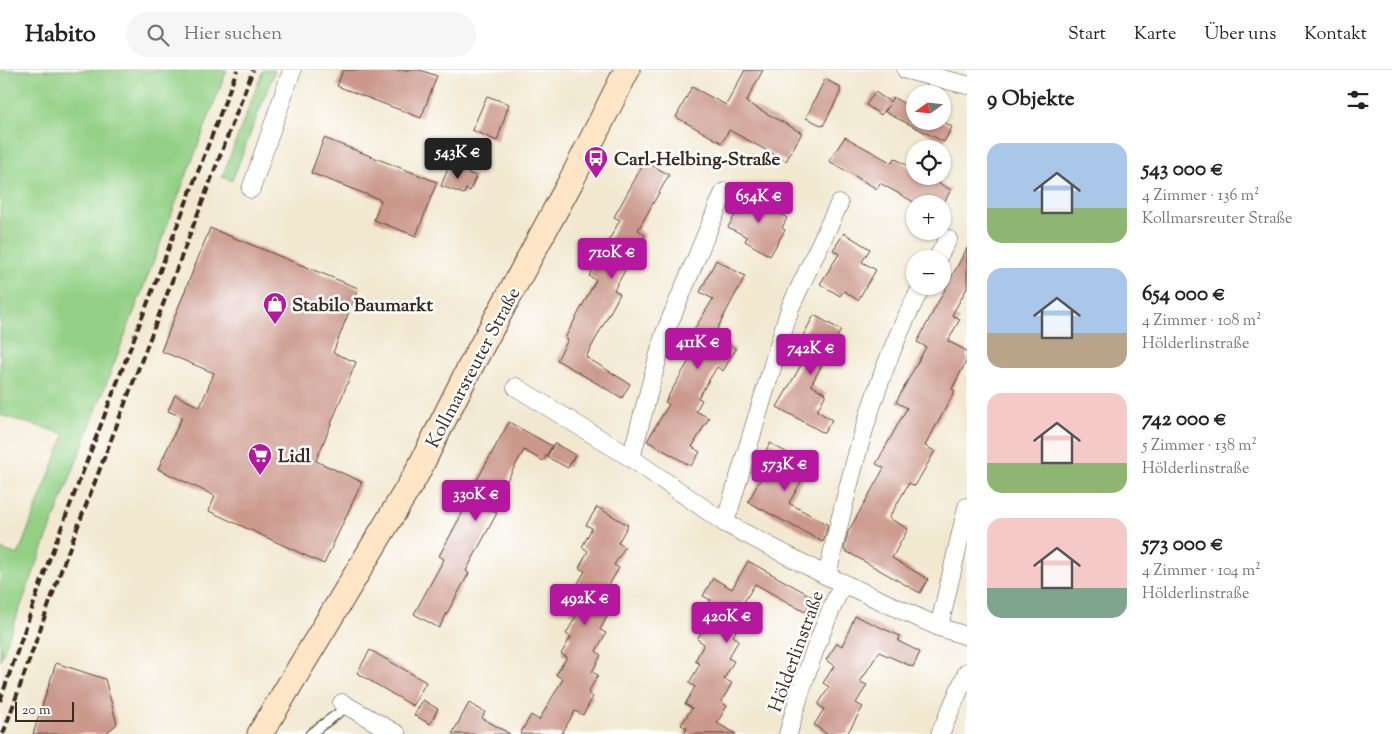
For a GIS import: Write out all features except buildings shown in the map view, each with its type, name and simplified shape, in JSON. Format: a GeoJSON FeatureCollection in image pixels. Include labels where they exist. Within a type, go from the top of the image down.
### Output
{"type":"FeatureCollection","features":[{"type":"Feature","properties":{"kind":"main road","name":"Kollmarsreuter Straße"},"geometry":{"type":"LineString","coordinates":[[260,734],[416,475],[467,373],[570,183],[627,70]]}},
{"type":"Feature","properties":{"kind":"street"},"geometry":{"type":"LineString","coordinates":[[251,189],[292,70]]}},
{"type":"Feature","properties":{"kind":"street"},"geometry":{"type":"LineString","coordinates":[[906,70],[967,85]]}},
{"type":"Feature","properties":{"kind":"street"},"geometry":{"type":"LineString","coordinates":[[632,458],[664,335],[724,192]]}},
{"type":"Feature","properties":{"kind":"street"},"geometry":{"type":"LineString","coordinates":[[726,523],[790,308],[839,204]]}},
{"type":"Feature","properties":{"kind":"street","name":"Hölderlinstraße"},"geometry":{"type":"LineString","coordinates":[[788,734],[799,692],[824,623],[835,580],[843,504],[873,404],[898,339],[918,295]]}},
{"type":"Feature","properties":{"kind":"street","name":"Hölderlinstraße"},"geometry":{"type":"LineString","coordinates":[[516,387],[632,458],[726,523],[835,580],[940,627],[967,636]]}},
{"type":"Feature","properties":{"kind":"street"},"geometry":{"type":"LineString","coordinates":[[940,627],[967,507]]}},
{"type":"Feature","properties":{"kind":"street"},"geometry":{"type":"LineString","coordinates":[[940,734],[967,672]]}},
{"type":"Feature","properties":{"kind":"street"},"geometry":{"type":"LineString","coordinates":[[345,704],[397,734]]}},
{"type":"Feature","properties":{"kind":"lane"},"geometry":{"type":"LineString","coordinates":[[310,734],[345,704]]}},
{"type":"Feature","properties":{"kind":"green space"},"geometry":{"type":"Polygon","coordinates":[[[0,70],[227,70],[0,660],[0,549],[18,555],[65,434],[0,415],[0,70]]]}},
{"type":"Feature","properties":{"kind":"green space"},"geometry":{"type":"Polygon","coordinates":[[[263,70],[275,70],[232,181],[222,177],[263,70]]]}},
{"type":"Feature","properties":{"kind":"railway"},"geometry":{"type":"LineString","coordinates":[[0,701],[49,560],[237,70]]}},
{"type":"Feature","properties":{"kind":"railway"},"geometry":{"type":"LineString","coordinates":[[3,734],[63,565],[253,70]]}},
{"type":"Feature","properties":{"kind":"place","name":"Carl-Helbing-Straße"},"geometry":{"type":"Point","coordinates":[596,179]}},
{"type":"Feature","properties":{"kind":"place","name":"Stabilo Baumarkt"},"geometry":{"type":"Point","coordinates":[275,325]}},
{"type":"Feature","properties":{"kind":"place","name":"Lidl"},"geometry":{"type":"Point","coordinates":[260,476]}}]}
